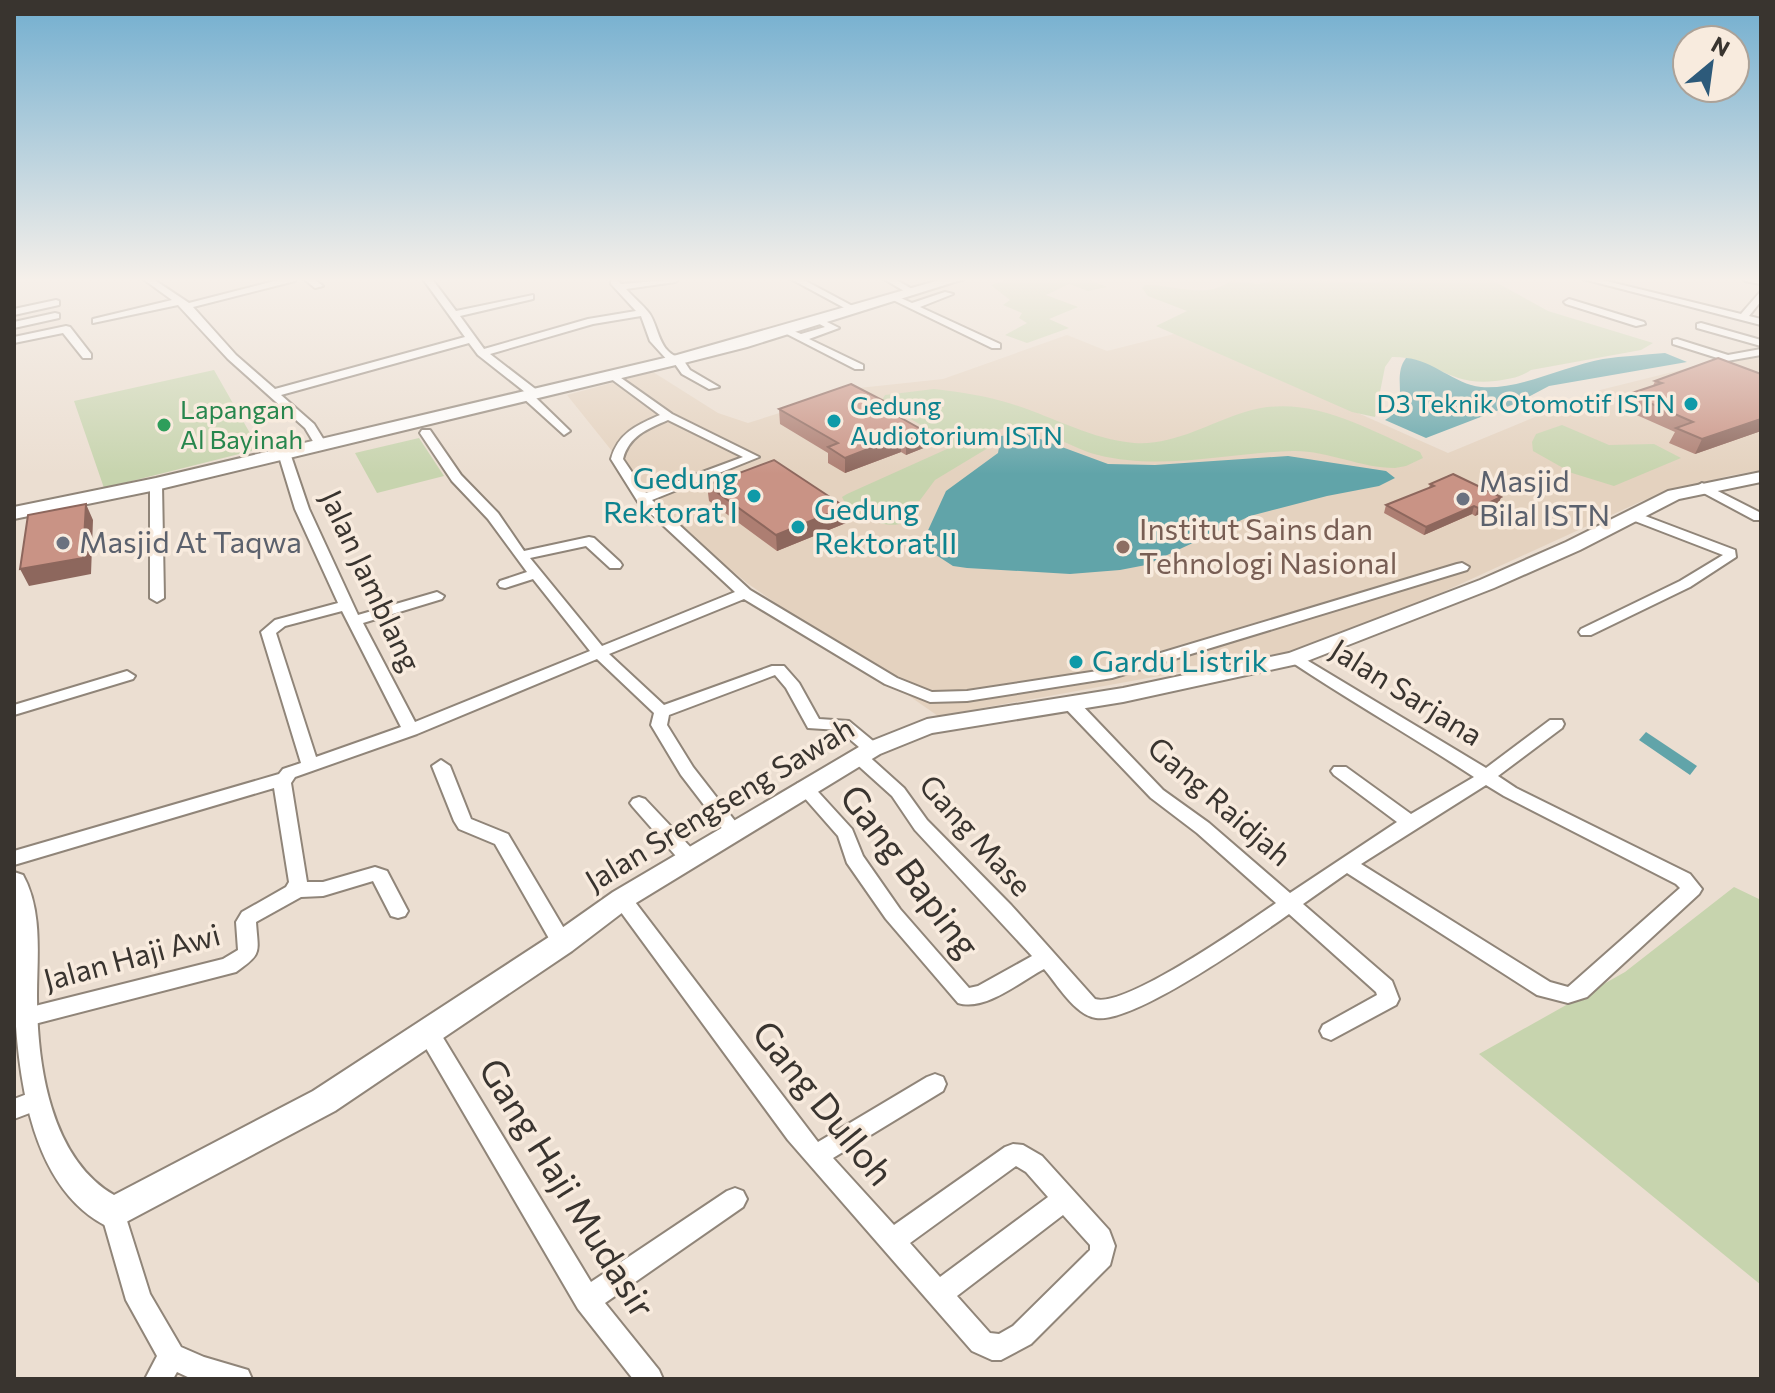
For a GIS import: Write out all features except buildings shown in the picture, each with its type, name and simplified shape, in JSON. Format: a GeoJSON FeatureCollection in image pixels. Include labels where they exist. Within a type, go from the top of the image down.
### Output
{"type":"FeatureCollection","features":[{"type":"Feature","properties":{"kind":"main road"},"geometry":{"type":"LineString","coordinates":[[14,513],[287,458],[321,445],[756,344]]}},
{"type":"Feature","properties":{"kind":"street"},"geometry":{"type":"LineString","coordinates":[[78,344],[87,356]]}},
{"type":"Feature","properties":{"kind":"street"},"geometry":{"type":"LineString","coordinates":[[220,344],[310,426],[321,445]]}},
{"type":"Feature","properties":{"kind":"street"},"geometry":{"type":"LineString","coordinates":[[274,393],[452,344]]}},
{"type":"Feature","properties":{"kind":"street"},"geometry":{"type":"LineString","coordinates":[[474,344],[564,431]]}},
{"type":"Feature","properties":{"kind":"street"},"geometry":{"type":"LineString","coordinates":[[482,353],[513,344]]}},
{"type":"Feature","properties":{"kind":"street"},"geometry":{"type":"LineString","coordinates":[[660,344],[679,364],[713,387]]}},
{"type":"Feature","properties":{"kind":"street"},"geometry":{"type":"LineString","coordinates":[[814,344],[859,367]]}},
{"type":"Feature","properties":{"kind":"street"},"geometry":{"type":"LineString","coordinates":[[1683,344],[1727,358],[1761,352]]}},
{"type":"Feature","properties":{"kind":"street"},"geometry":{"type":"LineString","coordinates":[[614,376],[668,416],[753,457],[643,499]]}},
{"type":"Feature","properties":{"kind":"street"},"geometry":{"type":"LineString","coordinates":[[668,416],[624,437],[619,448],[617,459],[643,499],[745,593],[891,681],[930,697],[967,696],[1106,675],[1462,567]]}},
{"type":"Feature","properties":{"kind":"street"},"geometry":{"type":"LineString","coordinates":[[426,433],[456,478],[493,516],[521,556],[601,655],[662,712],[659,725],[687,771],[733,830]]}},
{"type":"Feature","properties":{"kind":"street","name":"Jalan Jamblang"},"geometry":{"type":"LineString","coordinates":[[287,458],[302,509],[353,621],[411,730]]}},
{"type":"Feature","properties":{"kind":"street","name":"Jalan Srengseng Sawah"},"geometry":{"type":"LineString","coordinates":[[113,1213],[324,1101],[562,943],[622,899],[865,752],[927,726],[1071,704],[1295,658],[1477,588],[1573,546],[1674,495],[1761,477]]}},
{"type":"Feature","properties":{"kind":"street"},"geometry":{"type":"LineString","coordinates":[[156,484],[157,598]]}},
{"type":"Feature","properties":{"kind":"street"},"geometry":{"type":"LineString","coordinates":[[1702,487],[1759,517]]}},
{"type":"Feature","properties":{"kind":"street"},"geometry":{"type":"LineString","coordinates":[[1586,632],[1685,584],[1729,557],[1730,553],[1724,549],[1632,515]]}},
{"type":"Feature","properties":{"kind":"street"},"geometry":{"type":"LineString","coordinates":[[521,556],[589,541],[615,565]]}},
{"type":"Feature","properties":{"kind":"street"},"geometry":{"type":"LineString","coordinates":[[505,584],[535,574]]}},
{"type":"Feature","properties":{"kind":"street"},"geometry":{"type":"LineString","coordinates":[[14,858],[283,779],[310,765],[411,730],[601,655],[745,593]]}},
{"type":"Feature","properties":{"kind":"street"},"geometry":{"type":"LineString","coordinates":[[353,621],[437,596]]}},
{"type":"Feature","properties":{"kind":"street"},"geometry":{"type":"LineString","coordinates":[[310,765],[268,632],[280,623],[346,605]]}},
{"type":"Feature","properties":{"kind":"street","name":"Jalan Sarjana"},"geometry":{"type":"LineString","coordinates":[[1295,658],[1510,792],[1683,879],[1692,889],[1580,991],[1568,995],[1544,989],[1347,864]]}},
{"type":"Feature","properties":{"kind":"street","name":"Gang Mase"},"geometry":{"type":"LineString","coordinates":[[662,712],[775,668],[793,686],[814,724],[825,727],[843,725],[921,825],[1047,957]]}},
{"type":"Feature","properties":{"kind":"street"},"geometry":{"type":"LineString","coordinates":[[14,710],[127,676]]}},
{"type":"Feature","properties":{"kind":"street","name":"Gang Raidjah"},"geometry":{"type":"LineString","coordinates":[[1047,957],[1088,1005],[1097,1010],[1116,1008],[1209,959],[1291,905],[1203,828],[1157,794],[1071,704]]}},
{"type":"Feature","properties":{"kind":"street"},"geometry":{"type":"LineString","coordinates":[[1331,1031],[1389,999],[1389,993],[1291,905],[1347,864],[1486,777],[1556,724]]}},
{"type":"Feature","properties":{"kind":"street"},"geometry":{"type":"LineString","coordinates":[[441,766],[460,817],[465,824],[502,839],[562,943]]}},
{"type":"Feature","properties":{"kind":"street"},"geometry":{"type":"LineString","coordinates":[[1340,771],[1411,823]]}},
{"type":"Feature","properties":{"kind":"street"},"geometry":{"type":"LineString","coordinates":[[283,779],[298,882],[295,890],[323,889],[375,874],[380,876],[398,911]]}},
{"type":"Feature","properties":{"kind":"street","name":"Gang Baping"},"geometry":{"type":"LineString","coordinates":[[804,787],[846,834],[854,858],[893,914],[965,997],[983,993],[1047,957]]}},
{"type":"Feature","properties":{"kind":"street"},"geometry":{"type":"LineString","coordinates":[[639,803],[689,858]]}},
{"type":"Feature","properties":{"kind":"street"},"geometry":{"type":"LineString","coordinates":[[14,882],[23,1018],[24,1105],[74,1187],[93,1205],[113,1213],[139,1300],[172,1356],[202,1370],[239,1379]]}},
{"type":"Feature","properties":{"kind":"street","name":"Jalan Haji Awi"},"geometry":{"type":"LineString","coordinates":[[23,1018],[239,962],[248,953],[246,922],[249,917],[295,890]]}},
{"type":"Feature","properties":{"kind":"street","name":"Gang Dulloh"},"geometry":{"type":"LineString","coordinates":[[622,899],[815,1156],[981,1342],[1001,1347],[1022,1335],[1101,1256],[1103,1246],[1100,1238],[1065,1199]]}},
{"type":"Feature","properties":{"kind":"street","name":"Gang Haji Mudasir"},"geometry":{"type":"LineString","coordinates":[[428,1032],[587,1300],[650,1379]]}},
{"type":"Feature","properties":{"kind":"street"},"geometry":{"type":"LineString","coordinates":[[815,1156],[935,1084]]}},
{"type":"Feature","properties":{"kind":"street"},"geometry":{"type":"LineString","coordinates":[[891,1242],[1013,1155],[1023,1156],[1034,1164],[1065,1199],[937,1295]]}},
{"type":"Feature","properties":{"kind":"street"},"geometry":{"type":"LineString","coordinates":[[587,1300],[735,1199]]}},
{"type":"Feature","properties":{"kind":"street"},"geometry":{"type":"LineString","coordinates":[[158,1379],[172,1356]]}},
{"type":"Feature","properties":{"kind":"shaded area","name":"Institut Sains dan Tehnologi Nasional"},"geometry":{"type":"Polygon","coordinates":[[[1042,344],[1090,344],[1107,351],[1135,344],[1203,344],[1448,453],[1600,390],[1761,350],[1761,470],[1728,476],[1642,501],[1325,646],[938,716],[747,583],[660,511],[567,395],[653,372],[718,413],[748,423],[859,388],[943,379],[1042,344]]]}},
{"type":"Feature","properties":{"kind":"green space"},"geometry":{"type":"Polygon","coordinates":[[[1197,344],[1651,344],[1641,350],[1479,382],[1452,376],[1418,361],[1392,357],[1385,367],[1375,417],[1352,412],[1197,344]]]}},
{"type":"Feature","properties":{"kind":"green space","name":"Lapangan Al Bayinah"},"geometry":{"type":"Polygon","coordinates":[[[214,370],[259,449],[104,488],[74,401],[214,370]]]}},
{"type":"Feature","properties":{"kind":"green space"},"geometry":{"type":"Polygon","coordinates":[[[934,389],[1003,401],[1087,432],[1134,443],[1163,441],[1245,412],[1291,406],[1357,424],[1420,452],[1423,458],[1395,468],[1305,451],[1195,460],[1122,460],[1086,451],[1032,430],[1006,428],[993,432],[994,439],[988,448],[935,480],[903,523],[878,523],[852,510],[842,497],[947,449],[942,437],[881,402],[885,395],[934,389]]]}},
{"type":"Feature","properties":{"kind":"green space"},"geometry":{"type":"Polygon","coordinates":[[[1562,425],[1609,445],[1654,444],[1681,458],[1614,486],[1572,473],[1533,451],[1532,442],[1536,434],[1562,425]]]}},
{"type":"Feature","properties":{"kind":"green space"},"geometry":{"type":"Polygon","coordinates":[[[419,438],[444,476],[377,493],[355,453],[419,438]]]}},
{"type":"Feature","properties":{"kind":"green space"},"geometry":{"type":"Polygon","coordinates":[[[1734,887],[1761,900],[1761,1285],[1479,1054],[1625,972],[1734,887]]]}},
{"type":"Feature","properties":{"kind":"water"},"geometry":{"type":"Polygon","coordinates":[[[1665,353],[1687,362],[1549,386],[1517,403],[1426,438],[1385,420],[1398,407],[1400,374],[1406,358],[1425,363],[1471,385],[1496,387],[1588,362],[1665,353]]]}},
{"type":"Feature","properties":{"kind":"water"},"geometry":{"type":"Polygon","coordinates":[[[1024,433],[1108,464],[1155,465],[1288,456],[1386,471],[1395,478],[1379,486],[1250,516],[1146,565],[1070,574],[953,566],[933,553],[925,537],[946,491],[998,453],[1001,436],[1024,433]]]}},
{"type":"Feature","properties":{"kind":"water"},"geometry":{"type":"Polygon","coordinates":[[[1646,732],[1697,766],[1690,775],[1639,740],[1646,732]]]}},
{"type":"Feature","properties":{"kind":"place","name":"D3 Teknik Otomotif ISTN"},"geometry":{"type":"Point","coordinates":[1691,404]}},
{"type":"Feature","properties":{"kind":"place","name":"Gedung Audiotorium ISTN"},"geometry":{"type":"Point","coordinates":[834,421]}},
{"type":"Feature","properties":{"kind":"place","name":"Lapangan Al Bayinah"},"geometry":{"type":"Point","coordinates":[164,425]}},
{"type":"Feature","properties":{"kind":"place","name":"Gedung Rektorat I"},"geometry":{"type":"Point","coordinates":[754,496]}},
{"type":"Feature","properties":{"kind":"place","name":"Masjid Bilal ISTN"},"geometry":{"type":"Point","coordinates":[1463,499]}},
{"type":"Feature","properties":{"kind":"place","name":"Gedung Rektorat II"},"geometry":{"type":"Point","coordinates":[798,527]}},
{"type":"Feature","properties":{"kind":"place","name":"Masjid At Taqwa"},"geometry":{"type":"Point","coordinates":[63,543]}},
{"type":"Feature","properties":{"kind":"place","name":"Institut Sains dan Tehnologi Nasional"},"geometry":{"type":"Point","coordinates":[1123,547]}},
{"type":"Feature","properties":{"kind":"place","name":"Gardu Listrik"},"geometry":{"type":"Point","coordinates":[1076,662]}}]}
